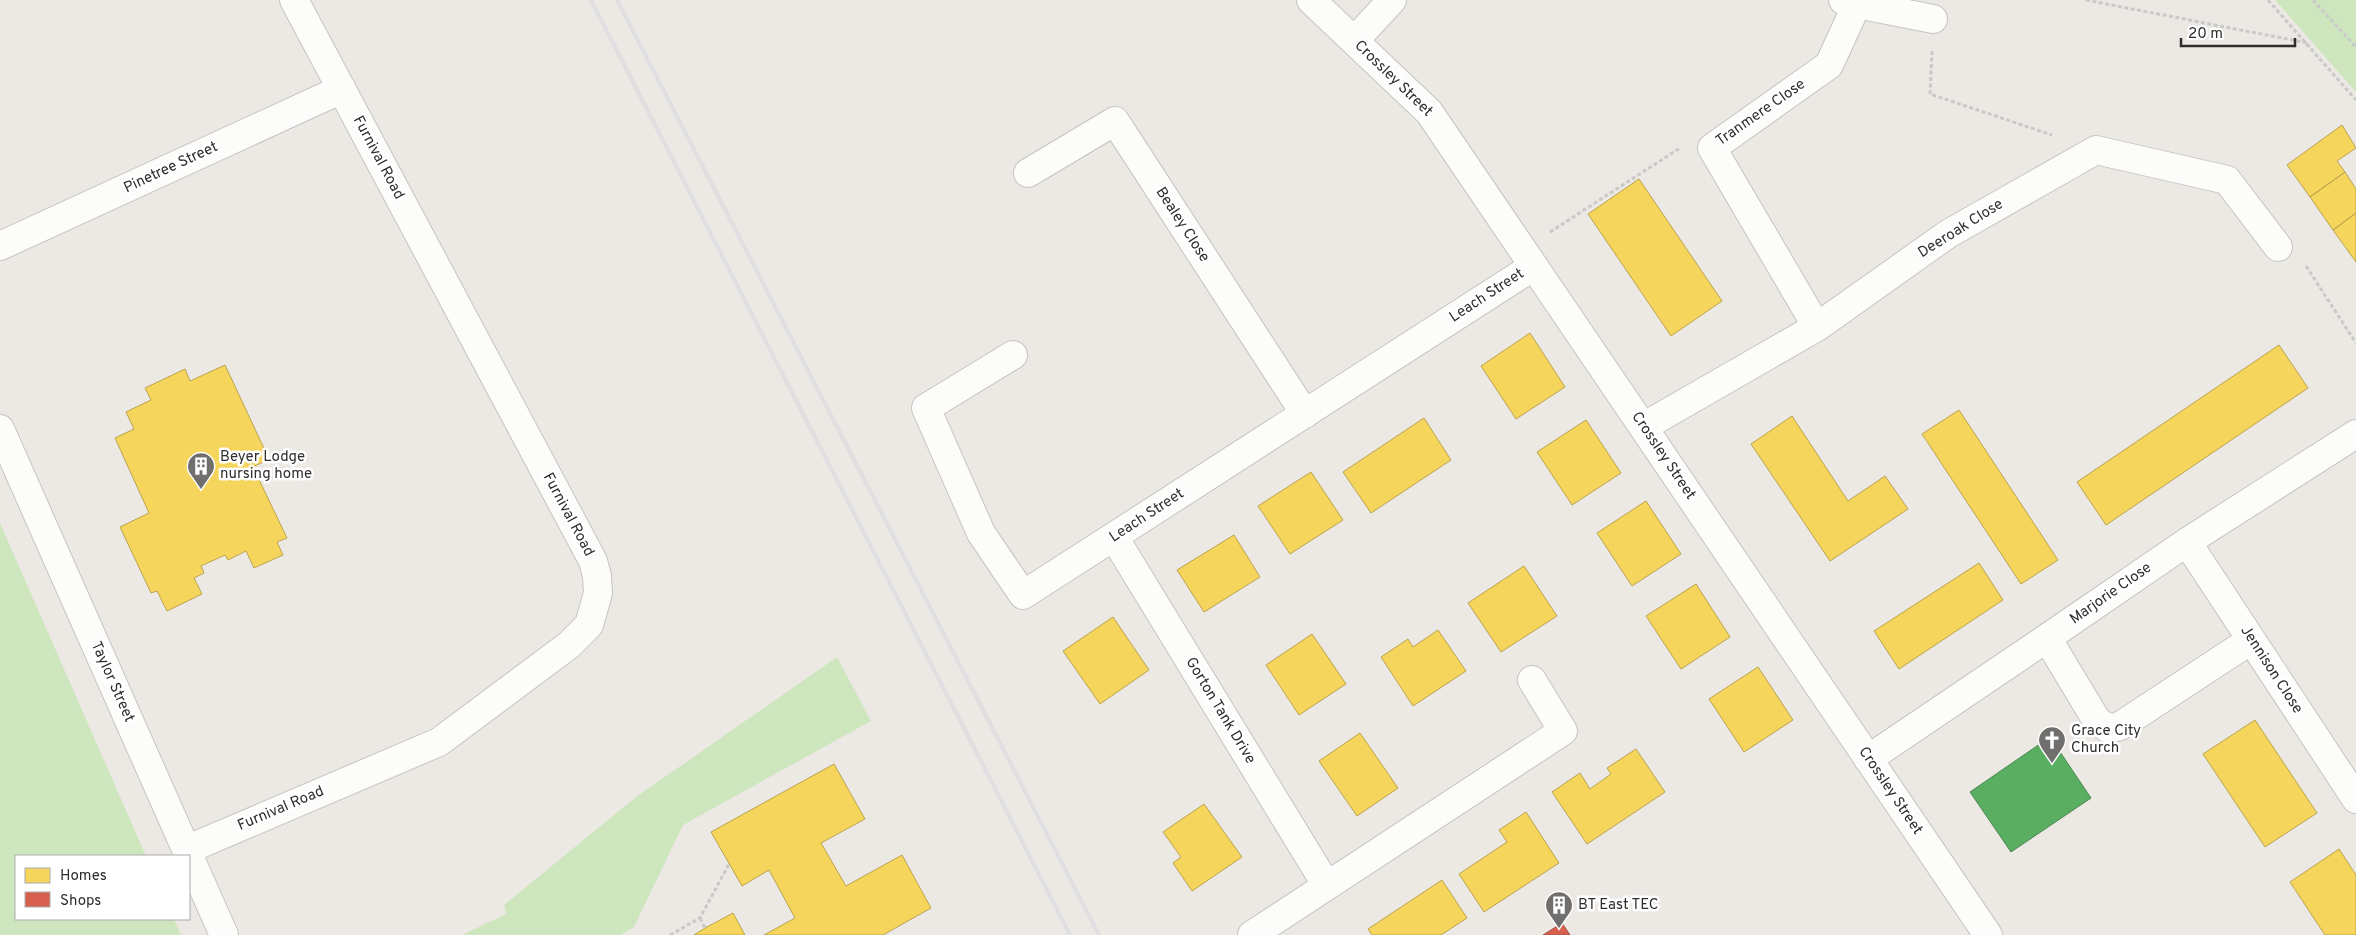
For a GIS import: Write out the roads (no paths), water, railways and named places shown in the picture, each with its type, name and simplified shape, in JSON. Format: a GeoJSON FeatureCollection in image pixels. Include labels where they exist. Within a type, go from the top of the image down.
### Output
{"type":"FeatureCollection","features":[{"type":"Feature","properties":{"kind":"street","name":"Furnival Road"},"geometry":{"type":"LineString","coordinates":[[186,850],[440,742],[569,646],[589,625],[598,593],[597,576],[593,561],[294,0]]}},
{"type":"Feature","properties":{"kind":"street","name":"Crossley Street"},"geometry":{"type":"LineString","coordinates":[[1311,0],[1429,112],[1988,935]]}},
{"type":"Feature","properties":{"kind":"street"},"geometry":{"type":"LineString","coordinates":[[1354,41],[1392,0]]}},
{"type":"Feature","properties":{"kind":"street","name":"Tranmere Close"},"geometry":{"type":"LineString","coordinates":[[1817,327],[1712,148],[1829,65],[1850,2],[1933,19]]}},
{"type":"Feature","properties":{"kind":"street","name":"Pinetree Street"},"geometry":{"type":"LineString","coordinates":[[0,246],[342,89]]}},
{"type":"Feature","properties":{"kind":"street","name":"Bealey Close"},"geometry":{"type":"LineString","coordinates":[[1028,173],[1115,121],[1305,414]]}},
{"type":"Feature","properties":{"kind":"street","name":"Deeroak Close"},"geometry":{"type":"LineString","coordinates":[[1643,427],[1817,327],[1948,234],[2096,150],[2227,180],[2278,247]]}},
{"type":"Feature","properties":{"kind":"street","name":"Leach Street"},"geometry":{"type":"LineString","coordinates":[[1013,355],[926,408],[981,532],[1024,595],[1305,414],[1528,258]]}},
{"type":"Feature","properties":{"kind":"street","name":"Taylor Street"},"geometry":{"type":"LineString","coordinates":[[0,429],[188,855]]}},
{"type":"Feature","properties":{"kind":"street","name":"Marjorie Close"},"geometry":{"type":"LineString","coordinates":[[1868,759],[2187,542],[2356,434]]}},
{"type":"Feature","properties":{"kind":"street","name":"Gorton Tank Drive"},"geometry":{"type":"LineString","coordinates":[[1114,537],[1327,886]]}},
{"type":"Feature","properties":{"kind":"street","name":"Jennison Close"},"geometry":{"type":"LineString","coordinates":[[2187,542],[2356,799]]}},
{"type":"Feature","properties":{"kind":"street"},"geometry":{"type":"LineString","coordinates":[[2048,638],[2097,720],[2109,729],[2120,726],[2251,640]]}},
{"type":"Feature","properties":{"kind":"street"},"geometry":{"type":"LineString","coordinates":[[1252,935],[1563,731],[1532,680]]}},
{"type":"Feature","properties":{"kind":"street","name":"Taylor Street"},"geometry":{"type":"LineString","coordinates":[[190,859],[224,935]]}},
{"type":"Feature","properties":{"kind":"railway"},"geometry":{"type":"LineString","coordinates":[[591,0],[1070,935]]}},
{"type":"Feature","properties":{"kind":"railway"},"geometry":{"type":"LineString","coordinates":[[617,0],[1099,935]]}},
{"type":"Feature","properties":{"kind":"place","name":"Beyer Lodge nursing home"},"geometry":{"type":"Point","coordinates":[201,490]}},
{"type":"Feature","properties":{"kind":"place","name":"Grace City Church"},"geometry":{"type":"Point","coordinates":[2052,764]}},
{"type":"Feature","properties":{"kind":"place","name":"BT East TEC"},"geometry":{"type":"Point","coordinates":[1559,929]}}]}
